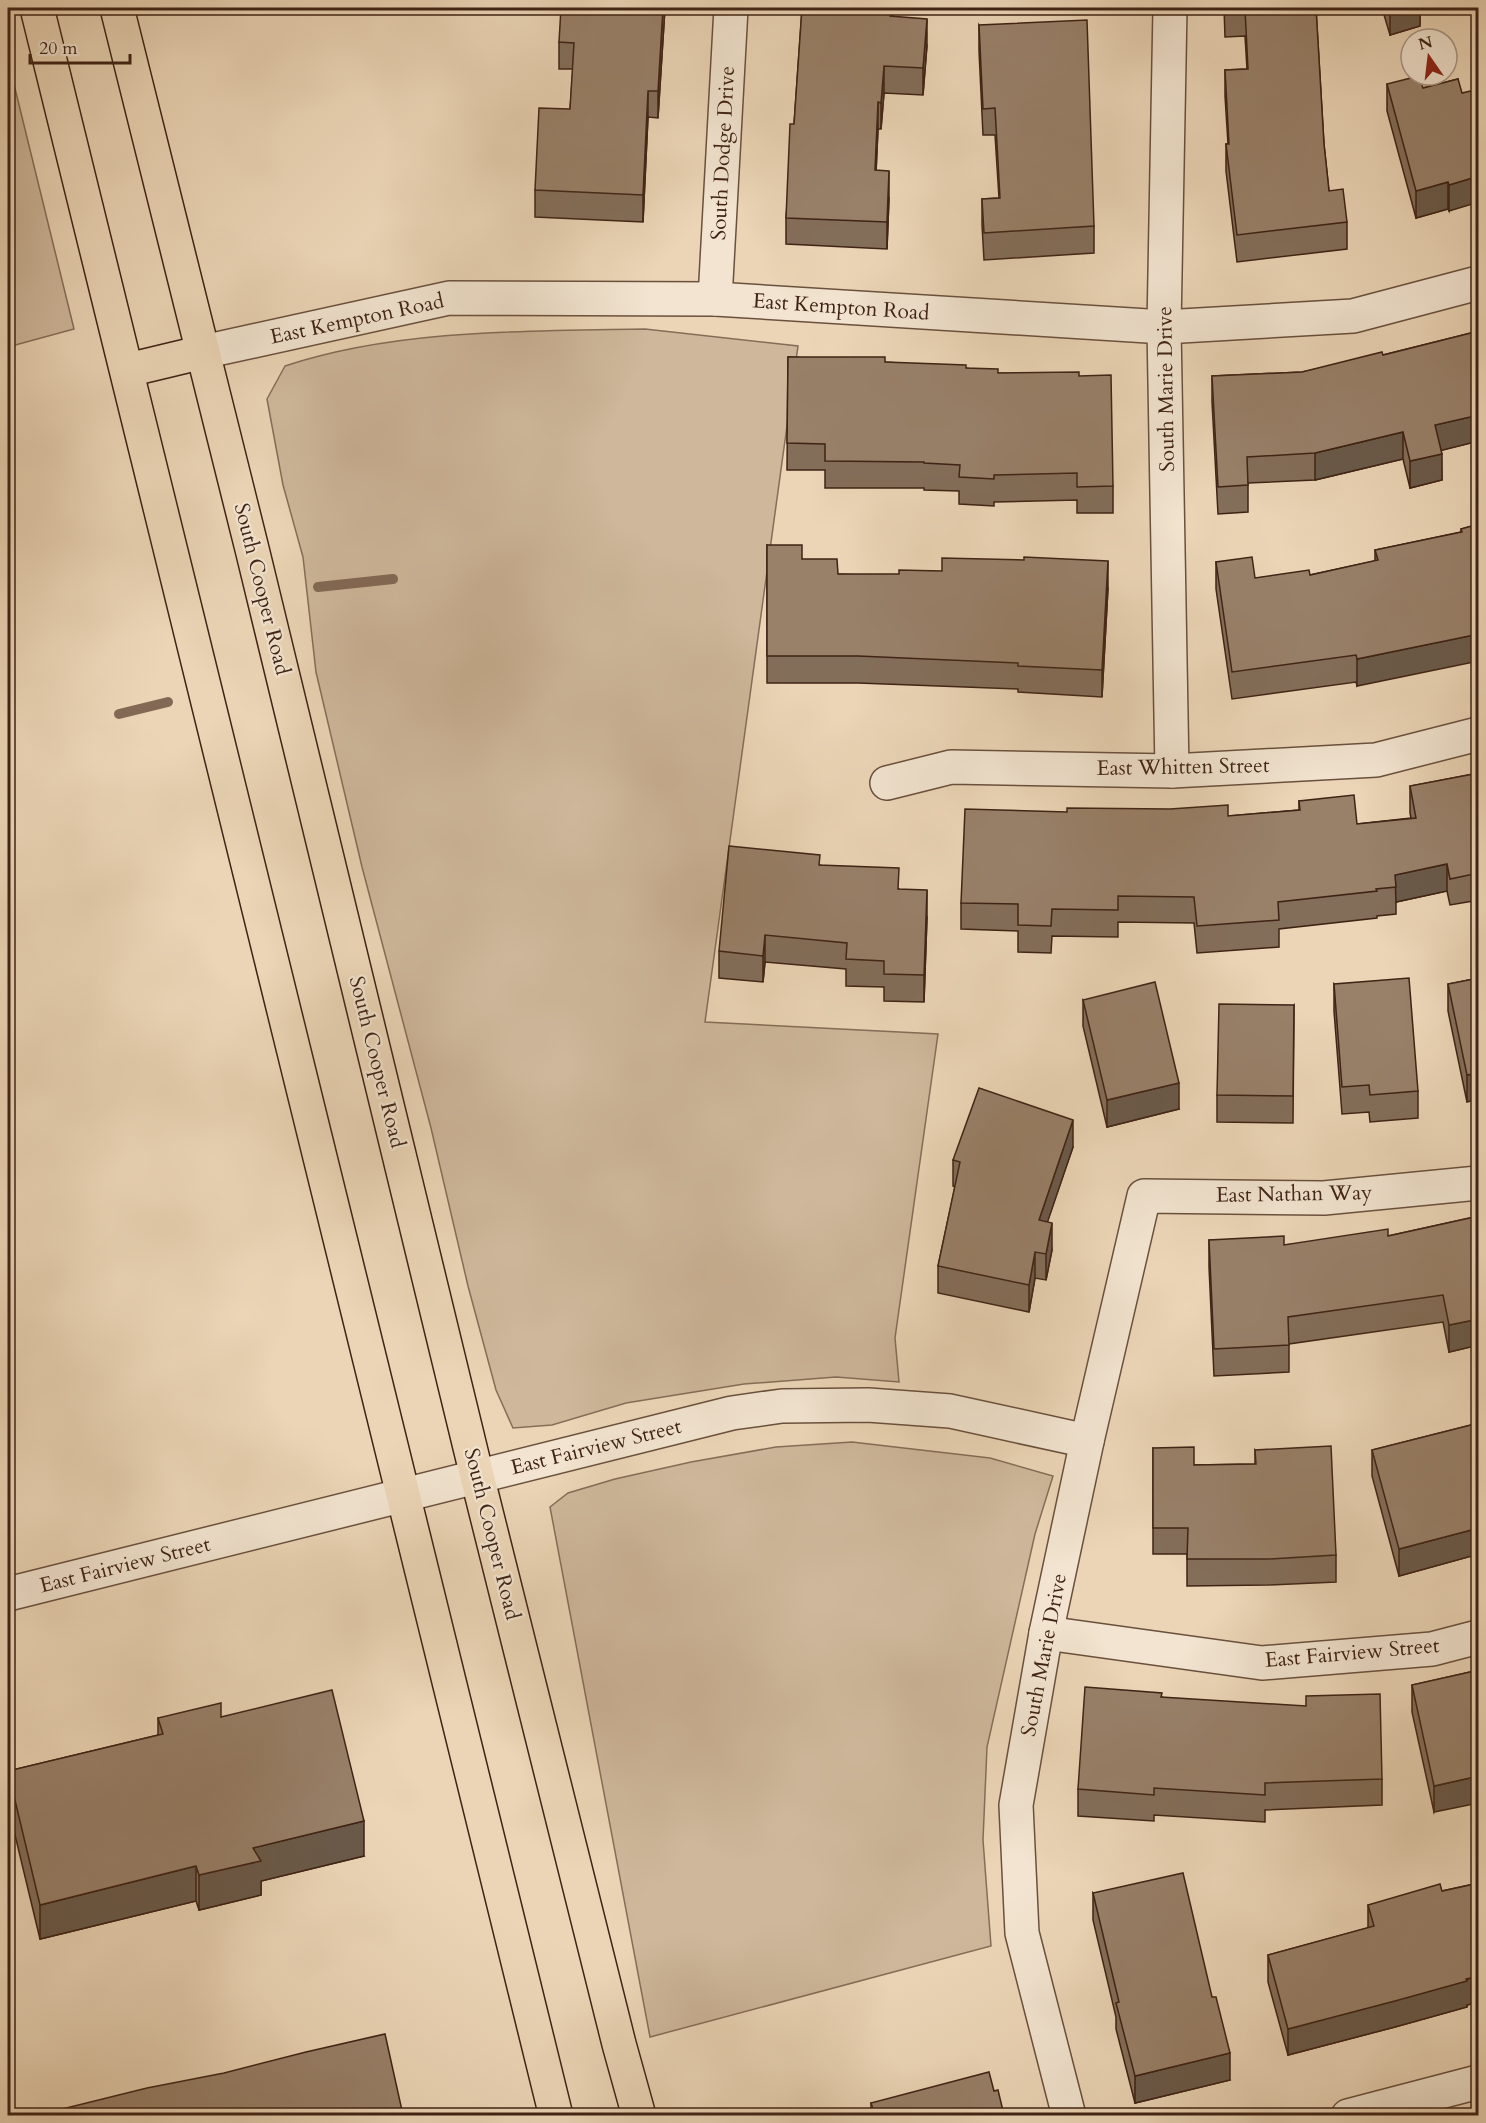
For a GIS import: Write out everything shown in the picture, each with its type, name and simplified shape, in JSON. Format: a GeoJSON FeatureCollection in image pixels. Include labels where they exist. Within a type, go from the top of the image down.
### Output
{"type":"FeatureCollection","features":[{"type":"Feature","properties":{"kind":"main road"},"geometry":{"type":"LineString","coordinates":[[37,8],[128,370],[401,1495],[556,2115]]}},
{"type":"Feature","properties":{"kind":"main road","name":"South Cooper Road"},"geometry":{"type":"LineString","coordinates":[[117,8],[477,1476],[619,2044],[639,2115]]}},
{"type":"Feature","properties":{"kind":"main road"},"geometry":{"type":"LineString","coordinates":[[128,370],[203,352]]}},
{"type":"Feature","properties":{"kind":"street","name":"South Dodge Drive"},"geometry":{"type":"LineString","coordinates":[[715,299],[731,8]]}},
{"type":"Feature","properties":{"kind":"street","name":"South Marie Drive"},"geometry":{"type":"LineString","coordinates":[[1170,8],[1164,327],[1172,771]]}},
{"type":"Feature","properties":{"kind":"street","name":"East Kempton Road"},"geometry":{"type":"LineString","coordinates":[[203,352],[449,298],[715,299],[1164,327],[1353,316],[1479,283]]}},
{"type":"Feature","properties":{"kind":"street","name":"East Whitten Street"},"geometry":{"type":"LineString","coordinates":[[887,783],[951,767],[1172,771],[1376,760],[1479,734]]}},
{"type":"Feature","properties":{"kind":"street","name":"East Nathan Way"},"geometry":{"type":"LineString","coordinates":[[1144,1196],[1324,1198],[1479,1183]]}},
{"type":"Feature","properties":{"kind":"street","name":"South Marie Drive"},"geometry":{"type":"LineString","coordinates":[[1069,2115],[1022,1933],[1016,1805],[1046,1633],[1087,1441],[1144,1196]]}},
{"type":"Feature","properties":{"kind":"street","name":"East Fairview Street"},"geometry":{"type":"LineString","coordinates":[[8,1594],[732,1413],[782,1406],[868,1405],[950,1411],[1087,1441]]}},
{"type":"Feature","properties":{"kind":"street","name":"East Fairview Street"},"geometry":{"type":"LineString","coordinates":[[1046,1633],[1262,1663],[1432,1649],[1479,1637]]}},
{"type":"Feature","properties":{"kind":"street"},"geometry":{"type":"LineString","coordinates":[[1347,2115],[1479,2082]]}},
{"type":"Feature","properties":{"kind":"shaded area"},"geometry":{"type":"Polygon","coordinates":[[[8,60],[74,329],[8,347],[8,60]]]}},
{"type":"Feature","properties":{"kind":"shaded area"},"geometry":{"type":"Polygon","coordinates":[[[645,329],[798,346],[705,1022],[938,1034],[895,1338],[899,1382],[836,1377],[744,1384],[626,1403],[552,1425],[513,1428],[496,1390],[468,1286],[431,1128],[362,867],[316,672],[303,557],[283,485],[267,399],[285,366],[372,345],[463,334],[645,329]]]}},
{"type":"Feature","properties":{"kind":"shaded area"},"geometry":{"type":"Polygon","coordinates":[[[852,1442],[990,1458],[1053,1476],[1035,1534],[987,1747],[983,1840],[991,1946],[650,2037],[550,1507],[568,1493],[615,1479],[691,1462],[776,1447],[852,1442]]]}},
{"type":"Feature","properties":{"kind":"building"},"geometry":{"type":"Polygon","coordinates":[[[561,8],[663,8],[658,91],[648,91],[643,195],[535,190],[539,108],[570,109],[574,43],[559,42],[561,8]]]}},
{"type":"Feature","properties":{"kind":"building"},"geometry":{"type":"Polygon","coordinates":[[[802,8],[891,8],[890,16],[927,19],[923,68],[884,66],[881,103],[878,102],[875,170],[889,171],[887,222],[786,218],[790,124],[794,124],[802,8]]]}},
{"type":"Feature","properties":{"kind":"building"},"geometry":{"type":"Polygon","coordinates":[[[1225,8],[1316,8],[1329,191],[1343,189],[1347,222],[1237,235],[1226,144],[1229,144],[1225,70],[1248,69],[1245,9],[1225,10],[1225,8]]]}},
{"type":"Feature","properties":{"kind":"building"},"geometry":{"type":"Polygon","coordinates":[[[1087,20],[1094,226],[984,233],[982,199],[1000,198],[995,108],[983,109],[979,25],[1087,20]]]}},
{"type":"Feature","properties":{"kind":"building"},"geometry":{"type":"Polygon","coordinates":[[[1399,81],[1399,87],[1423,88],[1459,87],[1459,82],[1462,93],[1479,89],[1479,176],[1449,185],[1448,182],[1416,191],[1387,84],[1399,81]]]}},
{"type":"Feature","properties":{"kind":"building"},"geometry":{"type":"Polygon","coordinates":[[[1479,331],[1479,415],[1435,425],[1442,454],[1410,461],[1403,432],[1315,453],[1247,457],[1248,485],[1218,487],[1212,376],[1302,372],[1479,331]]]}},
{"type":"Feature","properties":{"kind":"building"},"geometry":{"type":"Polygon","coordinates":[[[788,357],[885,357],[885,362],[966,365],[966,368],[998,369],[998,373],[1079,372],[1079,376],[1111,375],[1113,486],[1077,487],[1077,473],[994,475],[994,479],[959,477],[960,465],[924,462],[825,461],[825,444],[787,443],[788,357]]]}},
{"type":"Feature","properties":{"kind":"building"},"geometry":{"type":"Polygon","coordinates":[[[1479,524],[1479,634],[1357,659],[1356,655],[1232,672],[1216,562],[1252,557],[1255,578],[1309,570],[1310,575],[1378,560],[1375,550],[1462,532],[1461,529],[1479,524]]]}},
{"type":"Feature","properties":{"kind":"building"},"geometry":{"type":"Polygon","coordinates":[[[767,545],[802,545],[802,559],[837,559],[838,574],[899,574],[899,570],[942,571],[942,558],[1024,560],[1024,557],[1108,561],[1102,670],[1018,666],[1018,663],[858,656],[767,656],[767,545]]]}},
{"type":"Feature","properties":{"kind":"building"},"geometry":{"type":"Polygon","coordinates":[[[1479,773],[1479,873],[1450,879],[1447,864],[1395,875],[1396,887],[1278,902],[1279,920],[1197,926],[1194,897],[1118,896],[1118,910],[1052,909],[1051,926],[1018,925],[1018,904],[961,903],[965,809],[1067,812],[1067,808],[1170,809],[1228,805],[1228,816],[1300,810],[1299,801],[1354,795],[1357,824],[1416,818],[1410,786],[1479,773]]]}},
{"type":"Feature","properties":{"kind":"building"},"geometry":{"type":"Polygon","coordinates":[[[729,846],[820,855],[819,865],[899,868],[898,889],[927,890],[924,975],[884,974],[884,961],[846,959],[847,943],[765,935],[763,956],[719,951],[729,846]]]}},
{"type":"Feature","properties":{"kind":"building"},"geometry":{"type":"Polygon","coordinates":[[[1409,978],[1418,1091],[1370,1095],[1369,1085],[1342,1087],[1334,984],[1409,978]]]}},
{"type":"Feature","properties":{"kind":"building"},"geometry":{"type":"Polygon","coordinates":[[[1479,978],[1479,1073],[1467,1075],[1448,984],[1479,978]]]}},
{"type":"Feature","properties":{"kind":"building"},"geometry":{"type":"Polygon","coordinates":[[[1155,982],[1179,1083],[1107,1100],[1083,1000],[1155,982]]]}},
{"type":"Feature","properties":{"kind":"building"},"geometry":{"type":"Polygon","coordinates":[[[1219,1004],[1294,1005],[1293,1096],[1217,1095],[1219,1004]]]}},
{"type":"Feature","properties":{"kind":"building"},"geometry":{"type":"Polygon","coordinates":[[[979,1088],[1073,1120],[1039,1220],[1052,1223],[1046,1254],[1035,1252],[1029,1285],[938,1266],[960,1162],[953,1160],[979,1088]]]}},
{"type":"Feature","properties":{"kind":"building"},"geometry":{"type":"Polygon","coordinates":[[[1479,1216],[1479,1319],[1449,1325],[1443,1295],[1288,1317],[1289,1345],[1214,1349],[1209,1240],[1284,1236],[1284,1245],[1388,1229],[1388,1236],[1479,1216]]]}},
{"type":"Feature","properties":{"kind":"building"},"geometry":{"type":"Polygon","coordinates":[[[1479,1423],[1479,1528],[1399,1549],[1372,1450],[1479,1423]]]}},
{"type":"Feature","properties":{"kind":"building"},"geometry":{"type":"Polygon","coordinates":[[[1331,1446],[1336,1555],[1268,1559],[1187,1559],[1188,1528],[1153,1528],[1153,1448],[1194,1447],[1194,1465],[1256,1464],[1255,1450],[1331,1446]]]}},
{"type":"Feature","properties":{"kind":"building"},"geometry":{"type":"Polygon","coordinates":[[[1479,1670],[1479,1776],[1434,1786],[1412,1685],[1479,1670]]]}},
{"type":"Feature","properties":{"kind":"building"},"geometry":{"type":"Polygon","coordinates":[[[1085,1687],[1162,1693],[1161,1697],[1306,1706],[1306,1696],[1380,1694],[1382,1779],[1265,1783],[1265,1795],[1154,1788],[1154,1795],[1078,1789],[1085,1687]]]}},
{"type":"Feature","properties":{"kind":"building"},"geometry":{"type":"Polygon","coordinates":[[[332,1690],[364,1821],[253,1848],[261,1861],[199,1875],[196,1866],[40,1905],[8,1771],[163,1734],[158,1718],[221,1703],[221,1717],[332,1690]]]}},
{"type":"Feature","properties":{"kind":"building"},"geometry":{"type":"Polygon","coordinates":[[[1183,1873],[1212,1997],[1216,1997],[1230,2053],[1135,2076],[1116,2003],[1119,2002],[1093,1893],[1183,1873]]]}},
{"type":"Feature","properties":{"kind":"building"},"geometry":{"type":"Polygon","coordinates":[[[1479,1883],[1479,1976],[1288,2029],[1268,1955],[1374,1926],[1368,1905],[1440,1884],[1442,1891],[1479,1883]]]}},
{"type":"Feature","properties":{"kind":"building"},"geometry":{"type":"Polygon","coordinates":[[[385,2034],[403,2115],[38,2115],[147,2088],[224,2073],[385,2034]]]}},
{"type":"Feature","properties":{"kind":"building"},"geometry":{"type":"Polygon","coordinates":[[[989,2072],[994,2091],[998,2090],[1004,2115],[875,2115],[871,2103],[989,2072]]]}},
{"type":"Feature","properties":{"kind":"waterway"},"geometry":{"type":"LineString","coordinates":[[318,587],[393,579]]}},
{"type":"Feature","properties":{"kind":"waterway"},"geometry":{"type":"LineString","coordinates":[[119,714],[168,702]]}}]}
